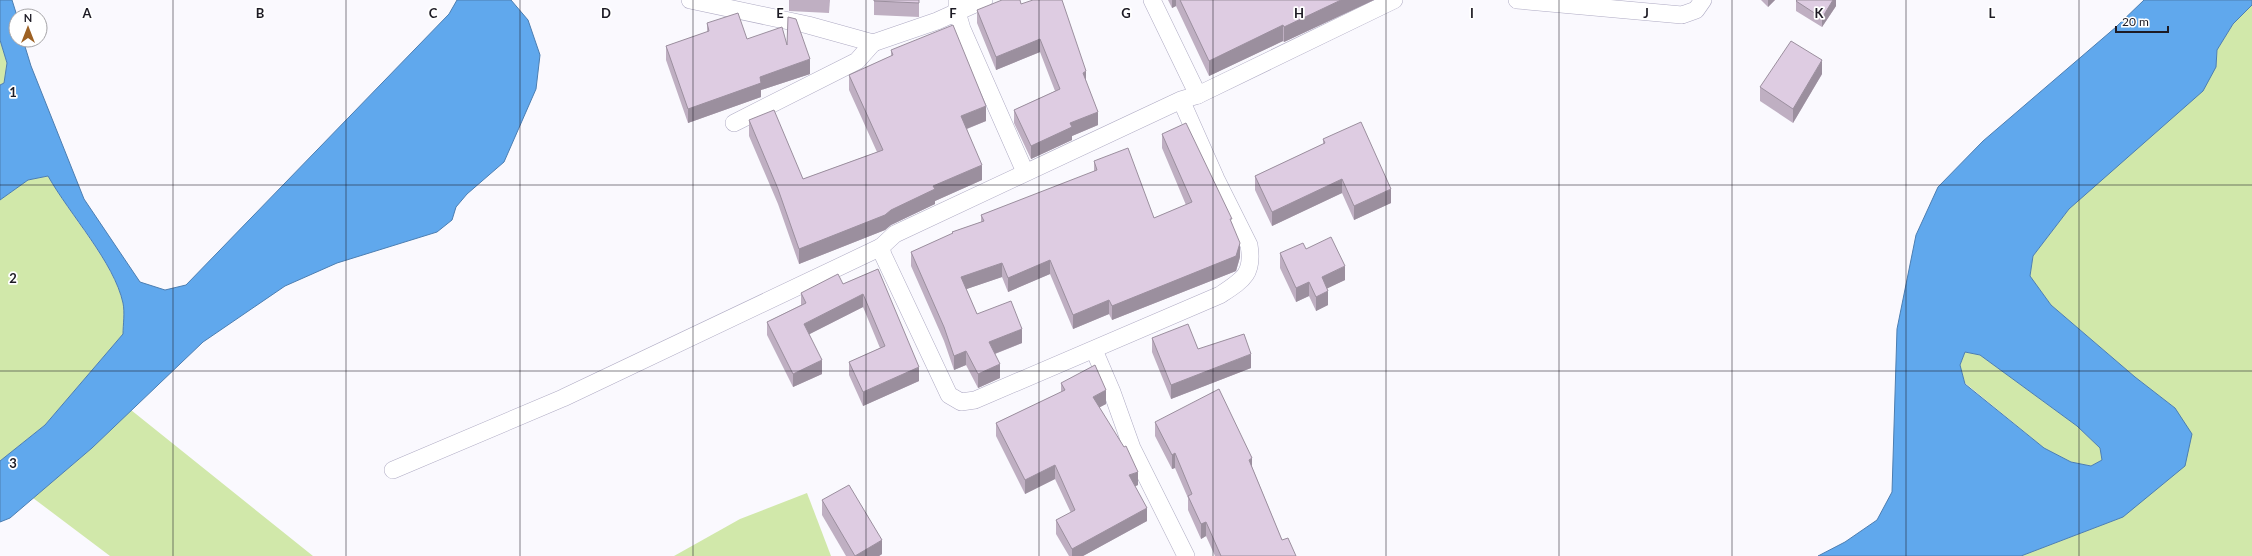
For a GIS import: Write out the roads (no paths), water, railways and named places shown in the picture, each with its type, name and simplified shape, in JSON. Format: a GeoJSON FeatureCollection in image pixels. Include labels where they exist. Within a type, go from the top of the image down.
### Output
{"type":"FeatureCollection","features":[{"type":"Feature","properties":{"kind":"street"},"geometry":{"type":"LineString","coordinates":[[690,0],[808,25],[873,43]]}},
{"type":"Feature","properties":{"kind":"street"},"geometry":{"type":"LineString","coordinates":[[734,123],[857,61],[873,43],[937,21],[957,6],[984,0]]}},
{"type":"Feature","properties":{"kind":"street"},"geometry":{"type":"LineString","coordinates":[[1152,0],[1198,94]]}},
{"type":"Feature","properties":{"kind":"street"},"geometry":{"type":"LineString","coordinates":[[393,470],[563,398],[881,247],[894,234],[1181,100],[1198,94],[1394,0]]}},
{"type":"Feature","properties":{"kind":"street"},"geometry":{"type":"LineString","coordinates":[[1518,0],[1682,15],[1696,10],[1703,0]]}},
{"type":"Feature","properties":{"kind":"street"},"geometry":{"type":"LineString","coordinates":[[957,6],[962,29],[1025,172]]}},
{"type":"Feature","properties":{"kind":"street"},"geometry":{"type":"LineString","coordinates":[[881,247],[949,395],[961,402],[975,400],[1220,295],[1244,280],[1250,268],[1252,256],[1250,245],[1216,179],[1181,100]]}},
{"type":"Feature","properties":{"kind":"street"},"geometry":{"type":"LineString","coordinates":[[1094,350],[1112,392],[1132,448],[1186,556]]}},
{"type":"Feature","properties":{"kind":"water"},"geometry":{"type":"Polygon","coordinates":[[[0,0],[12,0],[14,8],[8,8],[8,48],[25,48],[31,66],[84,199],[140,282],[165,290],[186,285],[449,14],[457,0],[511,0],[528,20],[540,55],[536,89],[504,162],[467,194],[456,207],[452,220],[437,232],[337,263],[285,286],[203,342],[92,448],[10,518],[0,522],[0,461],[45,425],[123,334],[124,315],[123,303],[111,271],[48,176],[28,180],[0,200],[0,85],[4,83],[7,63],[0,40],[0,0]]]}},
{"type":"Feature","properties":{"kind":"water"},"geometry":{"type":"Polygon","coordinates":[[[2144,0],[2252,0],[2252,5],[2233,24],[2217,50],[2216,67],[2203,91],[2069,209],[2033,256],[2030,276],[2051,305],[2135,377],[2175,408],[2192,434],[2185,466],[2123,517],[2021,556],[1818,556],[1845,542],[1877,520],[1892,492],[1897,329],[1916,235],[1938,187],[1983,141],[2116,27],[2144,0]],[[1965,352],[1960,365],[1965,384],[2044,448],[2071,462],[2091,466],[2102,460],[2100,448],[2077,426],[1980,355],[1965,352]]]}}]}
